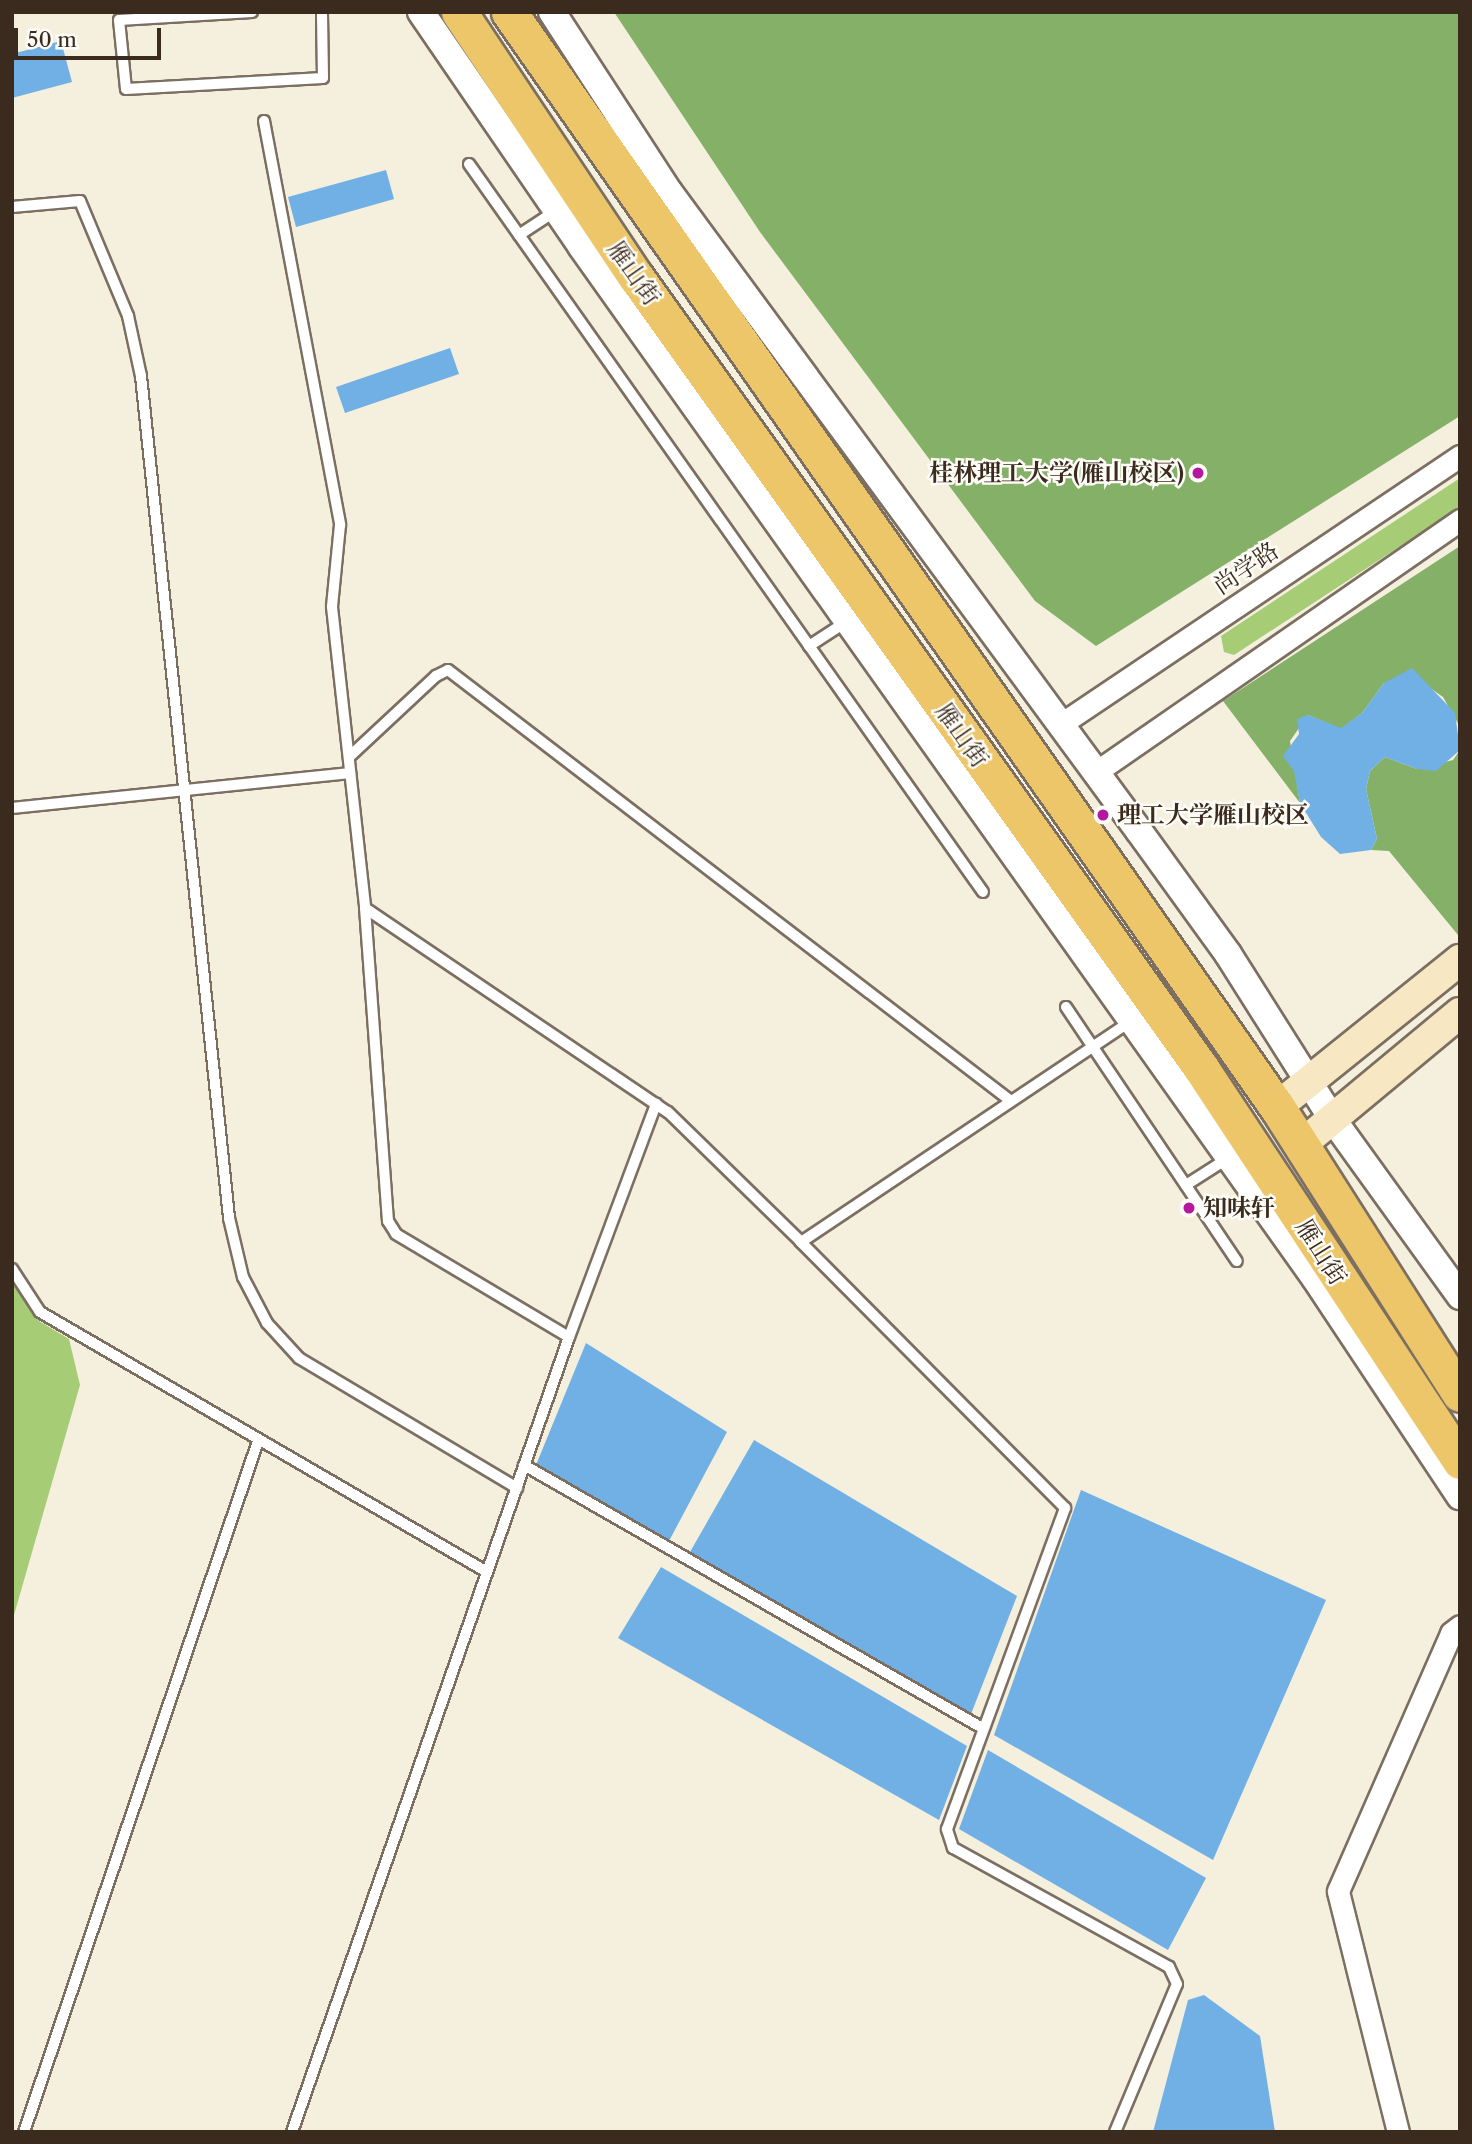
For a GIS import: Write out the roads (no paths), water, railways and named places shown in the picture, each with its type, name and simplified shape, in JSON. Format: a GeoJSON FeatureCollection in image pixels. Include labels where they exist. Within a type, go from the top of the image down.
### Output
{"type":"FeatureCollection","features":[{"type":"Feature","properties":{"kind":"highway","name":"雁山街"},"geometry":{"type":"LineString","coordinates":[[459,12],[636,277],[1144,1013],[1268,1167],[1460,1461]]}},
{"type":"Feature","properties":{"kind":"highway","name":"雁山街"},"geometry":{"type":"LineString","coordinates":[[509,12],[1277,1107],[1460,1394]]}},
{"type":"Feature","properties":{"kind":"main road"},"geometry":{"type":"LineString","coordinates":[[1277,1107],[1460,960]]}},
{"type":"Feature","properties":{"kind":"main road"},"geometry":{"type":"LineString","coordinates":[[1302,1144],[1331,1116],[1460,1013]]}},
{"type":"Feature","properties":{"kind":"street"},"geometry":{"type":"LineString","coordinates":[[421,12],[557,210],[848,620],[1144,1013],[1230,1157],[1383,1376],[1460,1496]]}},
{"type":"Feature","properties":{"kind":"street"},"geometry":{"type":"LineString","coordinates":[[552,12],[669,192],[1228,954],[1331,1116],[1460,1296]]}},
{"type":"Feature","properties":{"kind":"street","name":"尚学路"},"geometry":{"type":"LineString","coordinates":[[1061,724],[1460,456]]}},
{"type":"Feature","properties":{"kind":"street"},"geometry":{"type":"LineString","coordinates":[[1096,772],[1460,520]]}},
{"type":"Feature","properties":{"kind":"street"},"geometry":{"type":"LineString","coordinates":[[1398,2132],[1338,1891],[1457,1636]]}},
{"type":"Feature","properties":{"kind":"lane"},"geometry":{"type":"LineString","coordinates":[[252,12],[119,20],[126,89],[323,78],[322,12]]}},
{"type":"Feature","properties":{"kind":"lane"},"geometry":{"type":"LineString","coordinates":[[264,121],[340,525],[332,607],[365,908],[388,1221],[396,1234],[569,1337]]}},
{"type":"Feature","properties":{"kind":"lane"},"geometry":{"type":"LineString","coordinates":[[469,164],[983,892]]}},
{"type":"Feature","properties":{"kind":"lane"},"geometry":{"type":"LineString","coordinates":[[12,207],[80,201],[128,316],[141,376],[229,1218],[243,1278],[267,1323],[299,1358],[517,1488]]}},
{"type":"Feature","properties":{"kind":"lane"},"geometry":{"type":"LineString","coordinates":[[519,235],[557,210]]}},
{"type":"Feature","properties":{"kind":"lane"},"geometry":{"type":"LineString","coordinates":[[809,646],[848,620]]}},
{"type":"Feature","properties":{"kind":"lane"},"geometry":{"type":"LineString","coordinates":[[349,757],[436,676],[447,670],[1012,1101]]}},
{"type":"Feature","properties":{"kind":"lane"},"geometry":{"type":"LineString","coordinates":[[12,808],[184,787],[350,773]]}},
{"type":"Feature","properties":{"kind":"lane"},"geometry":{"type":"LineString","coordinates":[[365,908],[656,1104],[801,1242],[1065,1508],[947,1829],[953,1848],[1168,1967],[1177,1984],[1115,2132]]}},
{"type":"Feature","properties":{"kind":"lane"},"geometry":{"type":"LineString","coordinates":[[1066,1007],[1237,1261]]}},
{"type":"Feature","properties":{"kind":"lane"},"geometry":{"type":"LineString","coordinates":[[801,1242],[1144,1013]]}},
{"type":"Feature","properties":{"kind":"lane"},"geometry":{"type":"LineString","coordinates":[[292,2132],[569,1337],[656,1104]]}},
{"type":"Feature","properties":{"kind":"lane"},"geometry":{"type":"LineString","coordinates":[[1185,1185],[1230,1157]]}},
{"type":"Feature","properties":{"kind":"lane"},"geometry":{"type":"LineString","coordinates":[[12,1269],[40,1312],[258,1441],[488,1572]]}},
{"type":"Feature","properties":{"kind":"lane"},"geometry":{"type":"LineString","coordinates":[[24,2132],[258,1441]]}},
{"type":"Feature","properties":{"kind":"lane"},"geometry":{"type":"LineString","coordinates":[[524,1465],[984,1729]]}},
{"type":"Feature","properties":{"kind":"water"},"geometry":{"type":"Polygon","coordinates":[[[61,41],[72,82],[12,98],[12,54],[61,41]]]}},
{"type":"Feature","properties":{"kind":"water"},"geometry":{"type":"Polygon","coordinates":[[[386,170],[394,199],[296,227],[288,197],[386,170]]]}},
{"type":"Feature","properties":{"kind":"water"},"geometry":{"type":"Polygon","coordinates":[[[450,348],[459,374],[345,413],[336,387],[450,348]]]}},
{"type":"Feature","properties":{"kind":"water"},"geometry":{"type":"Polygon","coordinates":[[[1412,668],[1455,713],[1460,750],[1436,771],[1417,769],[1385,757],[1370,771],[1366,789],[1377,839],[1371,850],[1340,854],[1321,837],[1300,803],[1294,771],[1283,756],[1299,734],[1297,719],[1308,715],[1341,728],[1362,713],[1384,683],[1412,668]]]}},
{"type":"Feature","properties":{"kind":"water"},"geometry":{"type":"Polygon","coordinates":[[[586,1343],[727,1432],[669,1541],[536,1465],[586,1343]]]}},
{"type":"Feature","properties":{"kind":"water"},"geometry":{"type":"Polygon","coordinates":[[[754,1440],[1017,1596],[971,1714],[690,1552],[754,1440]]]}},
{"type":"Feature","properties":{"kind":"water"},"geometry":{"type":"Polygon","coordinates":[[[1081,1490],[1326,1600],[1213,1860],[994,1735],[1081,1490]]]}},
{"type":"Feature","properties":{"kind":"water"},"geometry":{"type":"Polygon","coordinates":[[[661,1567],[967,1746],[939,1820],[618,1638],[661,1567]]]}},
{"type":"Feature","properties":{"kind":"water"},"geometry":{"type":"Polygon","coordinates":[[[988,1750],[1206,1878],[1168,1950],[959,1829],[988,1750]]]}},
{"type":"Feature","properties":{"kind":"water"},"geometry":{"type":"Polygon","coordinates":[[[1204,1995],[1260,2036],[1275,2132],[1153,2132],[1188,2000],[1204,1995]]]}},
{"type":"Feature","properties":{"kind":"place","name":"桂林理工大学(雁山校区)"},"geometry":{"type":"Point","coordinates":[1198,473]}},
{"type":"Feature","properties":{"kind":"place","name":"理工大学雁山校区"},"geometry":{"type":"Point","coordinates":[1103,815]}},
{"type":"Feature","properties":{"kind":"place","name":"知味轩"},"geometry":{"type":"Point","coordinates":[1189,1208]}}]}
